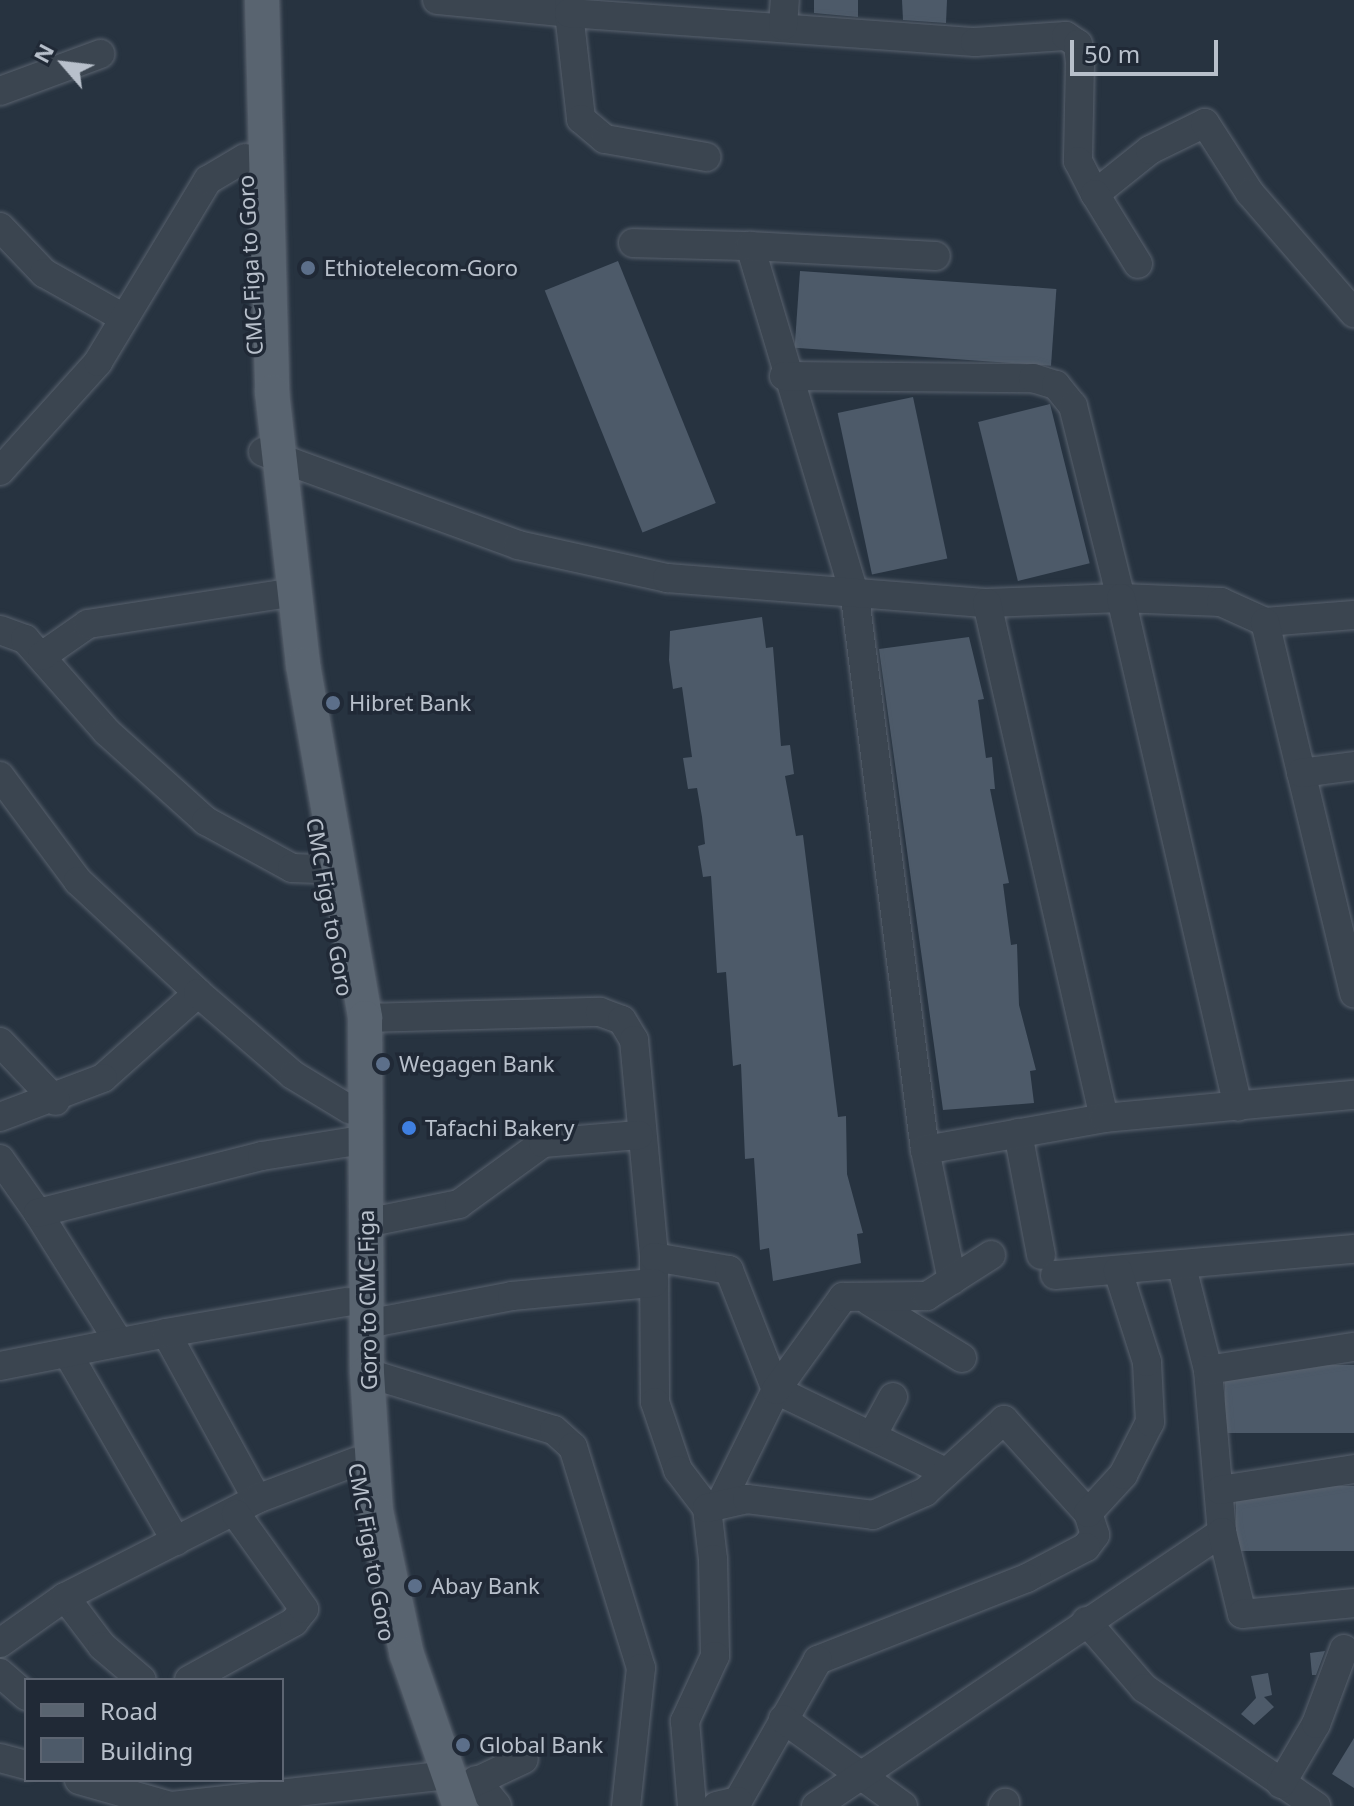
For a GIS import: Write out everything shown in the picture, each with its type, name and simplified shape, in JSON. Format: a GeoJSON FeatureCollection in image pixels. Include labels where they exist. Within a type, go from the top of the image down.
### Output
{"type":"FeatureCollection","features":[{"type":"Feature","properties":{"kind":"main road","name":"CMC Figa to Goro"},"geometry":{"type":"LineString","coordinates":[[246,0],[245,158],[272,453],[276,595],[345,971],[357,1313],[355,1462],[383,1625],[452,1790]]}},
{"type":"Feature","properties":{"kind":"main road"},"geometry":{"type":"LineString","coordinates":[[262,0],[272,453]]}},
{"type":"Feature","properties":{"kind":"main road","name":"Goro to CMC Figa"},"geometry":{"type":"LineString","coordinates":[[272,453],[303,665],[327,784],[365,1018],[366,1223],[357,1313],[367,1373],[385,1564],[452,1790]]}},
{"type":"Feature","properties":{"kind":"street"},"geometry":{"type":"LineString","coordinates":[[437,0],[784,13],[975,42],[1066,36],[1079,53],[1078,161],[1138,264]]}},
{"type":"Feature","properties":{"kind":"street"},"geometry":{"type":"LineString","coordinates":[[569,6],[581,119],[605,139],[706,157]]}},
{"type":"Feature","properties":{"kind":"street"},"geometry":{"type":"LineString","coordinates":[[0,91],[100,54]]}},
{"type":"Feature","properties":{"kind":"street"},"geometry":{"type":"LineString","coordinates":[[1095,194],[1150,150],[1205,123],[1250,193],[1354,313]]}},
{"type":"Feature","properties":{"kind":"street"},"geometry":{"type":"LineString","coordinates":[[0,471],[98,362],[208,180],[245,158]]}},
{"type":"Feature","properties":{"kind":"street"},"geometry":{"type":"LineString","coordinates":[[0,227],[44,273],[124,318]]}},
{"type":"Feature","properties":{"kind":"street"},"geometry":{"type":"LineString","coordinates":[[633,243],[936,256]]}},
{"type":"Feature","properties":{"kind":"street"},"geometry":{"type":"LineString","coordinates":[[750,246],[784,376],[855,597],[925,1150],[952,1280]]}},
{"type":"Feature","properties":{"kind":"street"},"geometry":{"type":"LineString","coordinates":[[784,376],[1033,378],[1056,385],[1073,406],[1121,598],[1238,1107]]}},
{"type":"Feature","properties":{"kind":"street"},"geometry":{"type":"LineString","coordinates":[[272,453],[518,545],[667,578],[855,597],[987,603],[1121,598],[1221,602],[1265,622],[1354,615]]}},
{"type":"Feature","properties":{"kind":"street"},"geometry":{"type":"LineString","coordinates":[[42,656],[88,624],[276,595]]}},
{"type":"Feature","properties":{"kind":"street"},"geometry":{"type":"LineString","coordinates":[[987,603],[1104,1118]]}},
{"type":"Feature","properties":{"kind":"street"},"geometry":{"type":"LineString","coordinates":[[1265,622],[1301,773],[1347,919],[1354,990]]}},
{"type":"Feature","properties":{"kind":"street"},"geometry":{"type":"LineString","coordinates":[[0,630],[42,656],[107,732],[206,821],[292,868],[325,869]]}},
{"type":"Feature","properties":{"kind":"street"},"geometry":{"type":"LineString","coordinates":[[1301,773],[1354,766]]}},
{"type":"Feature","properties":{"kind":"street"},"geometry":{"type":"LineString","coordinates":[[0,776],[78,881],[198,993],[349,1126],[262,1156],[38,1213]]}},
{"type":"Feature","properties":{"kind":"street"},"geometry":{"type":"LineString","coordinates":[[0,1117],[56,1101],[136,1054],[198,993]]}},
{"type":"Feature","properties":{"kind":"street"},"geometry":{"type":"LineString","coordinates":[[365,1018],[600,1012],[622,1020],[634,1040],[639,1135],[654,1270],[655,1402],[678,1470],[714,1504],[873,1515],[912,1499],[1004,1420],[1088,1513],[1095,1535],[1086,1547],[818,1660],[732,1804]]}},
{"type":"Feature","properties":{"kind":"street"},"geometry":{"type":"LineString","coordinates":[[0,1042],[56,1101]]}},
{"type":"Feature","properties":{"kind":"street"},"geometry":{"type":"LineString","coordinates":[[925,1150],[1104,1118],[1354,1095]]}},
{"type":"Feature","properties":{"kind":"street"},"geometry":{"type":"LineString","coordinates":[[1018,1133],[1048,1265],[1118,1271],[1354,1249]]}},
{"type":"Feature","properties":{"kind":"street"},"geometry":{"type":"LineString","coordinates":[[366,1223],[459,1204],[543,1143],[639,1135]]}},
{"type":"Feature","properties":{"kind":"street"},"geometry":{"type":"LineString","coordinates":[[0,1159],[38,1213],[117,1339]]}},
{"type":"Feature","properties":{"kind":"street"},"geometry":{"type":"LineString","coordinates":[[692,1806],[685,1721],[715,1656],[714,1504],[776,1390],[843,1297],[869,1301],[927,1296],[991,1255]]}},
{"type":"Feature","properties":{"kind":"street"},"geometry":{"type":"LineString","coordinates":[[1182,1267],[1208,1370],[1222,1532],[1242,1614],[1354,1603]]}},
{"type":"Feature","properties":{"kind":"street"},"geometry":{"type":"LineString","coordinates":[[0,1366],[68,1354],[117,1339],[512,1296],[654,1270],[729,1270],[776,1390],[873,1434],[946,1472]]}},
{"type":"Feature","properties":{"kind":"street"},"geometry":{"type":"LineString","coordinates":[[1088,1513],[1123,1475],[1150,1422],[1144,1346],[1118,1271]]}},
{"type":"Feature","properties":{"kind":"street"},"geometry":{"type":"LineString","coordinates":[[869,1301],[962,1358]]}},
{"type":"Feature","properties":{"kind":"street"},"geometry":{"type":"LineString","coordinates":[[166,1333],[247,1506],[304,1609],[294,1622],[193,1678]]}},
{"type":"Feature","properties":{"kind":"street"},"geometry":{"type":"LineString","coordinates":[[1208,1370],[1354,1347]]}},
{"type":"Feature","properties":{"kind":"street"},"geometry":{"type":"LineString","coordinates":[[68,1354],[176,1541]]}},
{"type":"Feature","properties":{"kind":"street"},"geometry":{"type":"LineString","coordinates":[[367,1373],[554,1430],[573,1447],[641,1668],[626,1806]]}},
{"type":"Feature","properties":{"kind":"street"},"geometry":{"type":"LineString","coordinates":[[873,1434],[893,1397]]}},
{"type":"Feature","properties":{"kind":"street"},"geometry":{"type":"LineString","coordinates":[[0,1643],[65,1597],[247,1506],[355,1462]]}},
{"type":"Feature","properties":{"kind":"street"},"geometry":{"type":"LineString","coordinates":[[1220,1490],[1354,1469]]}},
{"type":"Feature","properties":{"kind":"street"},"geometry":{"type":"LineString","coordinates":[[816,1806],[864,1777],[1086,1621],[1222,1532]]}},
{"type":"Feature","properties":{"kind":"street"},"geometry":{"type":"LineString","coordinates":[[65,1597],[121,1666],[139,1678]]}},
{"type":"Feature","properties":{"kind":"street"},"geometry":{"type":"LineString","coordinates":[[1086,1621],[1144,1688],[1316,1806]]}},
{"type":"Feature","properties":{"kind":"street"},"geometry":{"type":"LineString","coordinates":[[1281,1784],[1316,1724],[1344,1649]]}},
{"type":"Feature","properties":{"kind":"street"},"geometry":{"type":"LineString","coordinates":[[0,1673],[24,1694]]}},
{"type":"Feature","properties":{"kind":"street"},"geometry":{"type":"LineString","coordinates":[[783,1719],[903,1806]]}},
{"type":"Feature","properties":{"kind":"street"},"geometry":{"type":"LineString","coordinates":[[0,1758],[24,1764]]}},
{"type":"Feature","properties":{"kind":"street"},"geometry":{"type":"LineString","coordinates":[[86,1782],[162,1804],[271,1802],[452,1790],[524,1759]]}},
{"type":"Feature","properties":{"kind":"street"},"geometry":{"type":"LineString","coordinates":[[125,1782],[162,1804]]}},
{"type":"Feature","properties":{"kind":"street"},"geometry":{"type":"LineString","coordinates":[[452,1790],[497,1806]]}},
{"type":"Feature","properties":{"kind":"building"},"geometry":{"type":"Polygon","coordinates":[[[814,0],[858,0],[858,17],[814,13],[814,0]]]}},
{"type":"Feature","properties":{"kind":"building"},"geometry":{"type":"Polygon","coordinates":[[[902,0],[947,0],[946,23],[903,20],[902,0]]]}},
{"type":"Feature","properties":{"kind":"building"},"geometry":{"type":"Polygon","coordinates":[[[618,261],[716,503],[643,533],[545,291],[618,261]]]}},
{"type":"Feature","properties":{"kind":"building"},"geometry":{"type":"Polygon","coordinates":[[[800,271],[1056,289],[1051,366],[795,348],[800,271]]]}},
{"type":"Feature","properties":{"kind":"building"},"geometry":{"type":"Polygon","coordinates":[[[913,397],[947,558],[872,574],[838,413],[913,397]]]}},
{"type":"Feature","properties":{"kind":"building"},"geometry":{"type":"Polygon","coordinates":[[[1050,404],[1090,563],[1018,581],[978,422],[1050,404]]]}},
{"type":"Feature","properties":{"kind":"building"},"geometry":{"type":"Polygon","coordinates":[[[762,617],[766,648],[773,647],[781,746],[790,745],[794,774],[785,776],[796,836],[803,835],[838,1117],[846,1116],[847,1174],[863,1233],[857,1234],[861,1263],[773,1281],[769,1248],[760,1250],[754,1158],[745,1159],[741,1064],[733,1066],[726,972],[717,973],[711,876],[703,877],[698,846],[705,844],[702,817],[697,788],[688,789],[683,758],[692,757],[682,687],[673,689],[669,660],[670,631],[762,617]]]}},
{"type":"Feature","properties":{"kind":"building"},"geometry":{"type":"Polygon","coordinates":[[[969,637],[984,699],[978,700],[986,758],[992,757],[995,789],[990,789],[1009,883],[1003,884],[1011,945],[1017,944],[1019,1005],[1036,1070],[1030,1071],[1034,1103],[943,1110],[879,649],[969,637]]]}},
{"type":"Feature","properties":{"kind":"building"},"geometry":{"type":"Polygon","coordinates":[[[1225,1365],[1354,1365],[1354,1433],[1225,1433],[1225,1365]]]}},
{"type":"Feature","properties":{"kind":"building"},"geometry":{"type":"Polygon","coordinates":[[[1236,1486],[1354,1486],[1354,1551],[1236,1551],[1236,1486]]]}},
{"type":"Feature","properties":{"kind":"building"},"geometry":{"type":"Polygon","coordinates":[[[1325,1651],[1316,1675],[1312,1675],[1310,1653],[1325,1651]]]}},
{"type":"Feature","properties":{"kind":"building"},"geometry":{"type":"Polygon","coordinates":[[[1268,1673],[1272,1695],[1264,1697],[1274,1707],[1254,1725],[1241,1714],[1256,1698],[1251,1676],[1268,1673]]]}},
{"type":"Feature","properties":{"kind":"building"},"geometry":{"type":"Polygon","coordinates":[[[1354,1738],[1354,1788],[1332,1774],[1354,1738]]]}},
{"type":"Feature","properties":{"kind":"place","name":"Ethiotelecom-Goro"},"geometry":{"type":"Point","coordinates":[308,268]}},
{"type":"Feature","properties":{"kind":"place","name":"Hibret Bank"},"geometry":{"type":"Point","coordinates":[333,703]}},
{"type":"Feature","properties":{"kind":"place","name":"Wegagen Bank"},"geometry":{"type":"Point","coordinates":[383,1064]}},
{"type":"Feature","properties":{"kind":"place","name":"Tafachi Bakery"},"geometry":{"type":"Point","coordinates":[409,1128]}},
{"type":"Feature","properties":{"kind":"place","name":"Abay Bank"},"geometry":{"type":"Point","coordinates":[415,1586]}},
{"type":"Feature","properties":{"kind":"place","name":"Global Bank"},"geometry":{"type":"Point","coordinates":[463,1745]}}]}
